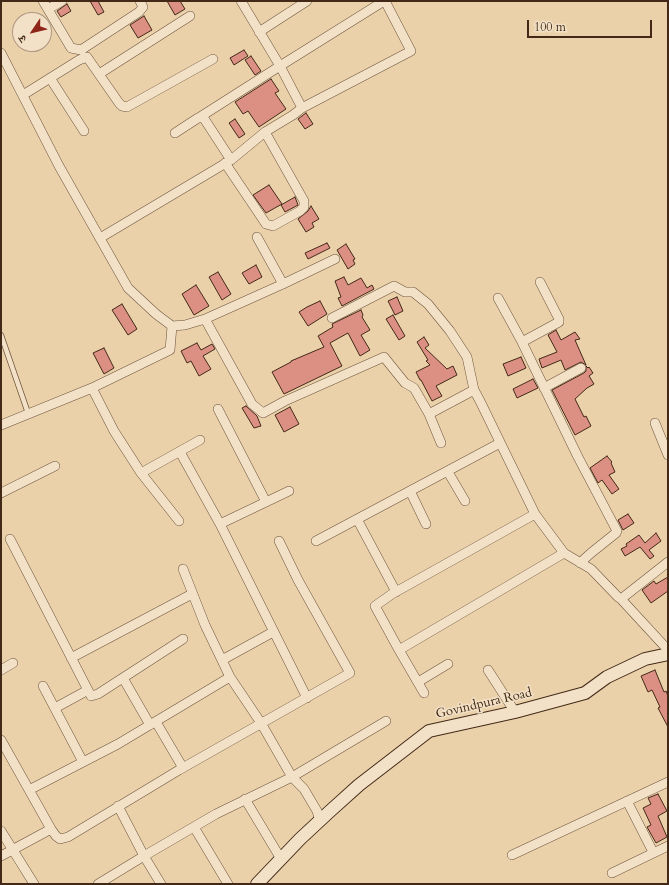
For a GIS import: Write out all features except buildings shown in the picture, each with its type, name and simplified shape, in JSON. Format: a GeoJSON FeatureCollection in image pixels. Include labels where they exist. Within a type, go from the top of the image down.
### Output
{"type":"FeatureCollection","features":[{"type":"Feature","properties":{"kind":"street"},"geometry":{"type":"LineString","coordinates":[[62,1],[46,5],[72,48],[81,50],[139,12],[143,7],[140,1]]}},
{"type":"Feature","properties":{"kind":"street"},"geometry":{"type":"LineString","coordinates":[[241,1],[280,66],[302,108]]}},
{"type":"Feature","properties":{"kind":"street"},"geometry":{"type":"LineString","coordinates":[[259,32],[307,1]]}},
{"type":"Feature","properties":{"kind":"street"},"geometry":{"type":"LineString","coordinates":[[100,238],[228,161],[265,132],[292,116],[302,108],[411,51],[384,1],[175,133]]}},
{"type":"Feature","properties":{"kind":"street"},"geometry":{"type":"LineString","coordinates":[[100,74],[190,16]]}},
{"type":"Feature","properties":{"kind":"street"},"geometry":{"type":"LineString","coordinates":[[1,53],[59,166],[128,288],[156,314],[172,326],[185,325],[205,319],[283,284],[335,258]]}},
{"type":"Feature","properties":{"kind":"street"},"geometry":{"type":"LineString","coordinates":[[23,95],[79,60],[87,57],[119,103],[126,107],[213,59]]}},
{"type":"Feature","properties":{"kind":"street"},"geometry":{"type":"LineString","coordinates":[[50,78],[84,132]]}},
{"type":"Feature","properties":{"kind":"street"},"geometry":{"type":"LineString","coordinates":[[200,117],[205,119],[228,161],[266,224],[273,226],[300,211],[304,207],[304,201],[265,132]]}},
{"type":"Feature","properties":{"kind":"street"},"geometry":{"type":"LineString","coordinates":[[257,237],[283,284]]}},
{"type":"Feature","properties":{"kind":"street"},"geometry":{"type":"LineString","coordinates":[[522,342],[559,322],[559,319],[540,282]]}},
{"type":"Feature","properties":{"kind":"street"},"geometry":{"type":"LineString","coordinates":[[332,318],[394,286],[405,292],[413,292],[428,304],[450,331],[467,357],[474,390],[535,514],[564,554],[591,569],[668,650]]}},
{"type":"Feature","properties":{"kind":"street"},"geometry":{"type":"LineString","coordinates":[[498,298],[522,342],[617,531],[580,563]]}},
{"type":"Feature","properties":{"kind":"street"},"geometry":{"type":"LineString","coordinates":[[205,319],[252,404],[263,413],[285,401],[384,357],[405,383],[414,388],[429,414],[441,443]]}},
{"type":"Feature","properties":{"kind":"street"},"geometry":{"type":"LineString","coordinates":[[1,425],[92,388],[170,350],[172,326]]}},
{"type":"Feature","properties":{"kind":"street"},"geometry":{"type":"LineString","coordinates":[[544,388],[581,368]]}},
{"type":"Feature","properties":{"kind":"street"},"geometry":{"type":"LineString","coordinates":[[92,388],[114,431],[141,473],[179,521]]}},
{"type":"Feature","properties":{"kind":"street"},"geometry":{"type":"LineString","coordinates":[[429,414],[474,390]]}},
{"type":"Feature","properties":{"kind":"street"},"geometry":{"type":"LineString","coordinates":[[218,409],[266,502]]}},
{"type":"Feature","properties":{"kind":"street"},"geometry":{"type":"LineString","coordinates":[[655,423],[668,455]]}},
{"type":"Feature","properties":{"kind":"street"},"geometry":{"type":"LineString","coordinates":[[141,473],[200,440]]}},
{"type":"Feature","properties":{"kind":"street"},"geometry":{"type":"LineString","coordinates":[[316,541],[500,443]]}},
{"type":"Feature","properties":{"kind":"street"},"geometry":{"type":"LineString","coordinates":[[180,452],[220,524],[306,698]]}},
{"type":"Feature","properties":{"kind":"street"},"geometry":{"type":"LineString","coordinates":[[1,493],[55,466]]}},
{"type":"Feature","properties":{"kind":"street"},"geometry":{"type":"LineString","coordinates":[[448,472],[465,501]]}},
{"type":"Feature","properties":{"kind":"street"},"geometry":{"type":"LineString","coordinates":[[410,491],[426,524]]}},
{"type":"Feature","properties":{"kind":"street"},"geometry":{"type":"LineString","coordinates":[[220,524],[289,492]]}},
{"type":"Feature","properties":{"kind":"street"},"geometry":{"type":"LineString","coordinates":[[424,693],[375,606],[396,592],[535,514]]}},
{"type":"Feature","properties":{"kind":"street"},"geometry":{"type":"LineString","coordinates":[[357,519],[396,592]]}},
{"type":"Feature","properties":{"kind":"street"},"geometry":{"type":"LineString","coordinates":[[10,539],[90,696],[98,694],[183,639]]}},
{"type":"Feature","properties":{"kind":"street"},"geometry":{"type":"LineString","coordinates":[[1,740],[51,829],[57,838],[64,839],[183,768],[350,673],[298,580],[279,541]]}},
{"type":"Feature","properties":{"kind":"street"},"geometry":{"type":"LineString","coordinates":[[399,650],[564,554]]}},
{"type":"Feature","properties":{"kind":"street"},"geometry":{"type":"LineString","coordinates":[[621,599],[668,562]]}},
{"type":"Feature","properties":{"kind":"street"},"geometry":{"type":"LineString","coordinates":[[183,569],[192,594],[230,678],[261,723],[292,777],[304,789],[317,811],[320,821]]}},
{"type":"Feature","properties":{"kind":"street"},"geometry":{"type":"LineString","coordinates":[[71,658],[192,594]]}},
{"type":"Feature","properties":{"kind":"street"},"geometry":{"type":"LineString","coordinates":[[222,660],[273,632]]}},
{"type":"Feature","properties":{"kind":"street","name":"Govindpura Road"},"geometry":{"type":"LineString","coordinates":[[257,884],[320,821],[359,785],[429,731],[515,712],[586,693],[607,677],[645,659],[668,654]]}},
{"type":"Feature","properties":{"kind":"street"},"geometry":{"type":"LineString","coordinates":[[1,670],[13,663]]}},
{"type":"Feature","properties":{"kind":"street"},"geometry":{"type":"LineString","coordinates":[[418,682],[448,664]]}},
{"type":"Feature","properties":{"kind":"street"},"geometry":{"type":"LineString","coordinates":[[488,670],[515,712]]}},
{"type":"Feature","properties":{"kind":"street"},"geometry":{"type":"LineString","coordinates":[[123,678],[183,768]]}},
{"type":"Feature","properties":{"kind":"street"},"geometry":{"type":"LineString","coordinates":[[29,790],[118,744],[230,678]]}},
{"type":"Feature","properties":{"kind":"street"},"geometry":{"type":"LineString","coordinates":[[43,686],[83,762]]}},
{"type":"Feature","properties":{"kind":"street"},"geometry":{"type":"LineString","coordinates":[[55,708],[88,690]]}},
{"type":"Feature","properties":{"kind":"street"},"geometry":{"type":"LineString","coordinates":[[98,884],[216,814],[292,777],[386,721]]}},
{"type":"Feature","properties":{"kind":"street"},"geometry":{"type":"LineString","coordinates":[[512,855],[668,782]]}},
{"type":"Feature","properties":{"kind":"street"},"geometry":{"type":"LineString","coordinates":[[245,799],[281,859]]}},
{"type":"Feature","properties":{"kind":"street"},"geometry":{"type":"LineString","coordinates":[[627,801],[653,852]]}},
{"type":"Feature","properties":{"kind":"street"},"geometry":{"type":"LineString","coordinates":[[118,806],[144,856],[161,884]]}},
{"type":"Feature","properties":{"kind":"street"},"geometry":{"type":"LineString","coordinates":[[194,827],[228,884]]}},
{"type":"Feature","properties":{"kind":"street"},"geometry":{"type":"LineString","coordinates":[[1,856],[51,829]]}},
{"type":"Feature","properties":{"kind":"street"},"geometry":{"type":"LineString","coordinates":[[1,831],[34,884]]}},
{"type":"Feature","properties":{"kind":"street"},"geometry":{"type":"LineString","coordinates":[[612,873],[653,852],[667,849]]}},
{"type":"Feature","properties":{"kind":"lane"},"geometry":{"type":"LineString","coordinates":[[1,335],[28,413]]}}]}
